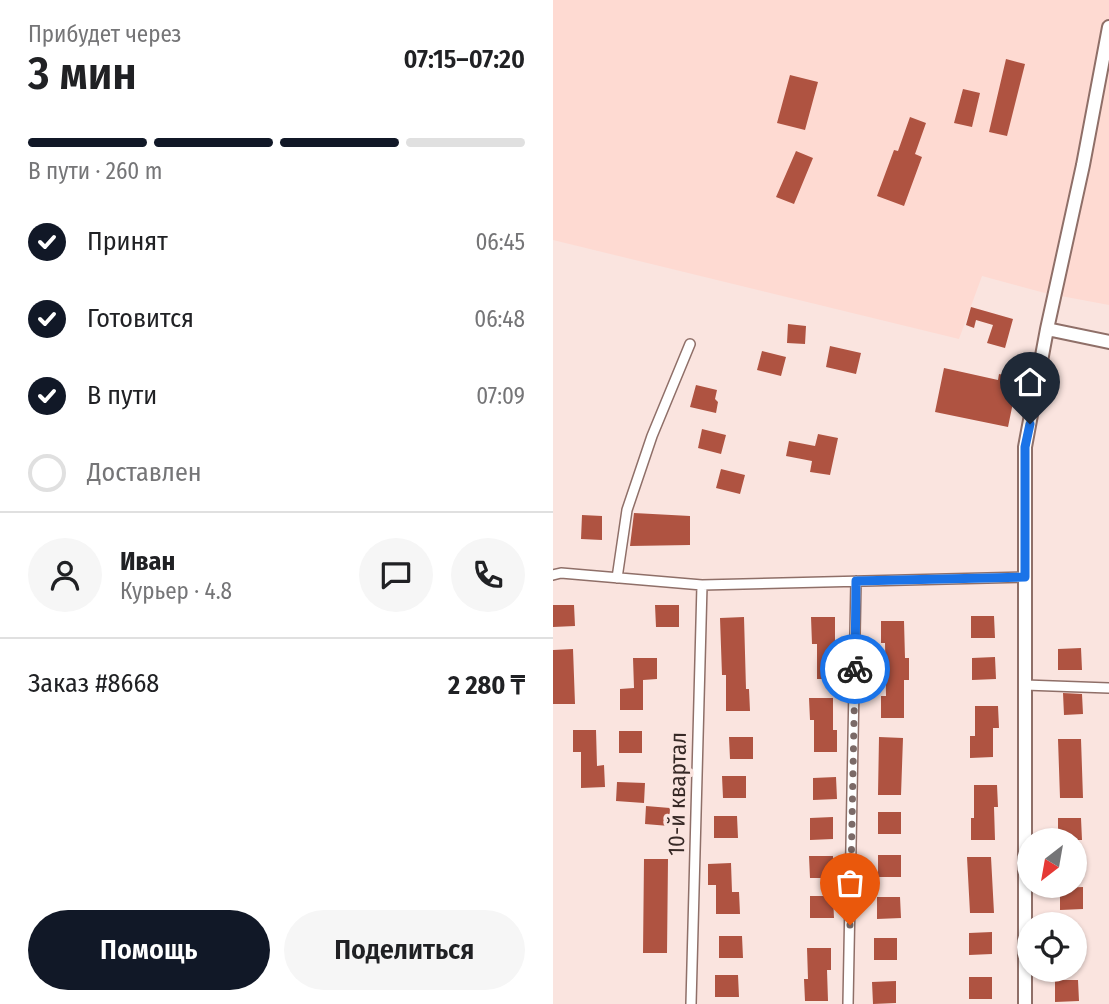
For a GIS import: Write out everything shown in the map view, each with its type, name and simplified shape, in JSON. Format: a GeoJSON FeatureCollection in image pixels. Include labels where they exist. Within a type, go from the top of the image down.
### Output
{"type":"FeatureCollection","features":[{"type":"Feature","properties":{"kind":"street"},"geometry":{"type":"LineString","coordinates":[[1025,1004],[1025,447],[1109,27]]}},
{"type":"Feature","properties":{"kind":"street"},"geometry":{"type":"LineString","coordinates":[[1047,328],[1109,342]]}},
{"type":"Feature","properties":{"kind":"street"},"geometry":{"type":"LineString","coordinates":[[617,578],[627,510],[652,436],[690,344]]}},
{"type":"Feature","properties":{"kind":"street"},"geometry":{"type":"LineString","coordinates":[[553,575],[561,573],[702,585],[1025,577]]}},
{"type":"Feature","properties":{"kind":"street"},"geometry":{"type":"LineString","coordinates":[[848,1004],[856,581]]}},
{"type":"Feature","properties":{"kind":"street","name":"10-й квартал"},"geometry":{"type":"LineString","coordinates":[[691,1004],[702,585]]}},
{"type":"Feature","properties":{"kind":"street"},"geometry":{"type":"LineString","coordinates":[[1025,685],[1109,688]]}},
{"type":"Feature","properties":{"kind":"shaded area"},"geometry":{"type":"Polygon","coordinates":[[[553,0],[1109,0],[1109,305],[1045,293],[982,276],[959,339],[553,240],[553,0]]]}},
{"type":"Feature","properties":{"kind":"building"},"geometry":{"type":"Polygon","coordinates":[[[1006,59],[1025,64],[1007,136],[989,132],[1006,59]]]}},
{"type":"Feature","properties":{"kind":"building"},"geometry":{"type":"Polygon","coordinates":[[[790,75],[818,82],[805,130],[777,123],[790,75]]]}},
{"type":"Feature","properties":{"kind":"building"},"geometry":{"type":"Polygon","coordinates":[[[963,89],[980,93],[972,127],[954,123],[963,89]]]}},
{"type":"Feature","properties":{"kind":"building"},"geometry":{"type":"Polygon","coordinates":[[[910,117],[926,123],[915,154],[922,157],[904,206],[877,196],[910,117]]]}},
{"type":"Feature","properties":{"kind":"building"},"geometry":{"type":"Polygon","coordinates":[[[796,151],[813,158],[794,204],[776,197],[796,151]]]}},
{"type":"Feature","properties":{"kind":"building"},"geometry":{"type":"Polygon","coordinates":[[[971,307],[1013,319],[1005,348],[987,343],[993,325],[976,320],[974,328],[966,325],[971,307]]]}},
{"type":"Feature","properties":{"kind":"building"},"geometry":{"type":"Polygon","coordinates":[[[788,324],[806,326],[805,344],[787,343],[788,324]]]}},
{"type":"Feature","properties":{"kind":"building"},"geometry":{"type":"Polygon","coordinates":[[[830,346],[861,353],[856,374],[826,367],[830,346]]]}},
{"type":"Feature","properties":{"kind":"building"},"geometry":{"type":"Polygon","coordinates":[[[762,351],[786,357],[781,376],[757,370],[762,351]]]}},
{"type":"Feature","properties":{"kind":"building"},"geometry":{"type":"Polygon","coordinates":[[[944,368],[998,380],[999,374],[1018,378],[1008,427],[935,412],[944,368]]]}},
{"type":"Feature","properties":{"kind":"building"},"geometry":{"type":"Polygon","coordinates":[[[696,385],[717,390],[716,413],[690,407],[696,385]]]}},
{"type":"Feature","properties":{"kind":"building"},"geometry":{"type":"Polygon","coordinates":[[[702,429],[726,435],[721,454],[698,448],[702,429]]]}},
{"type":"Feature","properties":{"kind":"building"},"geometry":{"type":"Polygon","coordinates":[[[818,434],[838,438],[830,475],[810,472],[812,461],[786,456],[789,441],[815,446],[818,434]]]}},
{"type":"Feature","properties":{"kind":"building"},"geometry":{"type":"Polygon","coordinates":[[[721,469],[745,475],[740,494],[716,488],[721,469]]]}},
{"type":"Feature","properties":{"kind":"building"},"geometry":{"type":"Polygon","coordinates":[[[634,513],[690,516],[690,545],[630,546],[634,513]]]}},
{"type":"Feature","properties":{"kind":"building"},"geometry":{"type":"Polygon","coordinates":[[[582,515],[602,516],[602,540],[581,539],[582,515]]]}},
{"type":"Feature","properties":{"kind":"building"},"geometry":{"type":"Polygon","coordinates":[[[553,605],[574,605],[575,626],[553,627],[553,605]]]}},
{"type":"Feature","properties":{"kind":"building"},"geometry":{"type":"Polygon","coordinates":[[[655,605],[679,605],[679,627],[656,627],[655,605]]]}},
{"type":"Feature","properties":{"kind":"building"},"geometry":{"type":"Polygon","coordinates":[[[971,616],[994,616],[995,638],[971,638],[971,616]]]}},
{"type":"Feature","properties":{"kind":"building"},"geometry":{"type":"Polygon","coordinates":[[[744,617],[746,689],[749,689],[750,711],[726,711],[726,675],[722,675],[720,618],[744,617]]]}},
{"type":"Feature","properties":{"kind":"building"},"geometry":{"type":"Polygon","coordinates":[[[811,617],[835,617],[835,657],[840,657],[841,679],[817,679],[817,644],[812,644],[811,617]]]}},
{"type":"Feature","properties":{"kind":"building"},"geometry":{"type":"Polygon","coordinates":[[[881,621],[904,621],[905,658],[909,658],[909,680],[904,680],[904,718],[881,718],[881,696],[886,696],[885,643],[881,643],[881,621]]]}},
{"type":"Feature","properties":{"kind":"building"},"geometry":{"type":"Polygon","coordinates":[[[1081,648],[1082,670],[1058,670],[1058,649],[1081,648]]]}},
{"type":"Feature","properties":{"kind":"building"},"geometry":{"type":"Polygon","coordinates":[[[573,649],[575,704],[553,704],[553,650],[573,649]]]}},
{"type":"Feature","properties":{"kind":"building"},"geometry":{"type":"Polygon","coordinates":[[[995,657],[996,679],[972,680],[972,658],[995,657]]]}},
{"type":"Feature","properties":{"kind":"building"},"geometry":{"type":"Polygon","coordinates":[[[633,658],[657,658],[657,679],[643,680],[643,710],[620,710],[620,689],[634,688],[633,658]]]}},
{"type":"Feature","properties":{"kind":"building"},"geometry":{"type":"Polygon","coordinates":[[[1063,693],[1082,694],[1083,714],[1064,715],[1063,693]]]}},
{"type":"Feature","properties":{"kind":"building"},"geometry":{"type":"Polygon","coordinates":[[[809,698],[833,698],[833,730],[837,730],[837,752],[814,752],[814,720],[810,720],[809,698]]]}},
{"type":"Feature","properties":{"kind":"building"},"geometry":{"type":"Polygon","coordinates":[[[975,706],[998,706],[999,728],[993,728],[993,757],[970,758],[970,736],[975,736],[975,706]]]}},
{"type":"Feature","properties":{"kind":"building"},"geometry":{"type":"Polygon","coordinates":[[[573,730],[596,730],[597,766],[604,765],[605,787],[581,788],[581,752],[573,752],[573,730]]]}},
{"type":"Feature","properties":{"kind":"building"},"geometry":{"type":"Polygon","coordinates":[[[619,731],[642,731],[642,753],[619,753],[619,731]]]}},
{"type":"Feature","properties":{"kind":"building"},"geometry":{"type":"Polygon","coordinates":[[[729,737],[753,737],[753,759],[730,759],[729,737]]]}},
{"type":"Feature","properties":{"kind":"building"},"geometry":{"type":"Polygon","coordinates":[[[879,737],[903,738],[901,795],[878,795],[879,737]]]}},
{"type":"Feature","properties":{"kind":"building"},"geometry":{"type":"Polygon","coordinates":[[[1058,739],[1081,739],[1083,798],[1060,798],[1058,739]]]}},
{"type":"Feature","properties":{"kind":"building"},"geometry":{"type":"Polygon","coordinates":[[[722,776],[746,776],[746,798],[723,798],[722,776]]]}},
{"type":"Feature","properties":{"kind":"building"},"geometry":{"type":"Polygon","coordinates":[[[836,777],[837,799],[813,800],[813,778],[836,777]]]}},
{"type":"Feature","properties":{"kind":"building"},"geometry":{"type":"Polygon","coordinates":[[[617,782],[645,783],[644,803],[616,801],[617,782]]]}},
{"type":"Feature","properties":{"kind":"building"},"geometry":{"type":"Polygon","coordinates":[[[974,785],[997,785],[998,807],[994,807],[995,840],[971,840],[974,785]]]}},
{"type":"Feature","properties":{"kind":"building"},"geometry":{"type":"Polygon","coordinates":[[[646,806],[670,808],[669,826],[645,824],[646,806]]]}},
{"type":"Feature","properties":{"kind":"building"},"geometry":{"type":"Polygon","coordinates":[[[878,812],[901,812],[901,834],[878,834],[878,812]]]}},
{"type":"Feature","properties":{"kind":"building"},"geometry":{"type":"Polygon","coordinates":[[[714,816],[737,816],[738,838],[714,838],[714,816]]]}},
{"type":"Feature","properties":{"kind":"building"},"geometry":{"type":"Polygon","coordinates":[[[833,817],[833,839],[810,840],[810,818],[833,817]]]}},
{"type":"Feature","properties":{"kind":"building"},"geometry":{"type":"Polygon","coordinates":[[[1058,818],[1081,818],[1081,828],[1058,828],[1058,818]]]}},
{"type":"Feature","properties":{"kind":"building"},"geometry":{"type":"Polygon","coordinates":[[[878,855],[901,855],[901,877],[878,877],[878,855]]]}},
{"type":"Feature","properties":{"kind":"building"},"geometry":{"type":"Polygon","coordinates":[[[809,856],[833,856],[833,878],[810,878],[809,856]]]}},
{"type":"Feature","properties":{"kind":"building"},"geometry":{"type":"Polygon","coordinates":[[[967,857],[991,857],[994,913],[970,913],[967,857]]]}},
{"type":"Feature","properties":{"kind":"building"},"geometry":{"type":"Polygon","coordinates":[[[644,859],[668,859],[667,953],[643,953],[644,859]]]}},
{"type":"Feature","properties":{"kind":"building"},"geometry":{"type":"Polygon","coordinates":[[[731,863],[732,892],[739,892],[740,914],[716,914],[716,885],[708,885],[708,864],[731,863]]]}},
{"type":"Feature","properties":{"kind":"building"},"geometry":{"type":"Polygon","coordinates":[[[810,896],[833,896],[834,918],[810,918],[810,896]]]}},
{"type":"Feature","properties":{"kind":"building"},"geometry":{"type":"Polygon","coordinates":[[[877,897],[900,897],[901,918],[877,919],[877,897]]]}},
{"type":"Feature","properties":{"kind":"building"},"geometry":{"type":"Polygon","coordinates":[[[1060,898],[1083,898],[1083,909],[1060,910],[1060,898]]]}},
{"type":"Feature","properties":{"kind":"building"},"geometry":{"type":"Polygon","coordinates":[[[992,932],[992,954],[969,955],[969,933],[992,932]]]}},
{"type":"Feature","properties":{"kind":"building"},"geometry":{"type":"Polygon","coordinates":[[[719,936],[742,936],[743,958],[719,958],[719,936]]]}},
{"type":"Feature","properties":{"kind":"building"},"geometry":{"type":"Polygon","coordinates":[[[874,938],[897,938],[897,960],[874,960],[874,938]]]}},
{"type":"Feature","properties":{"kind":"building"},"geometry":{"type":"Polygon","coordinates":[[[807,948],[831,948],[831,970],[827,970],[828,1001],[805,1001],[804,979],[808,979],[807,948]]]}},
{"type":"Feature","properties":{"kind":"building"},"geometry":{"type":"Polygon","coordinates":[[[715,975],[738,975],[739,997],[715,997],[715,975]]]}},
{"type":"Feature","properties":{"kind":"building"},"geometry":{"type":"Polygon","coordinates":[[[969,977],[992,977],[992,999],[969,999],[969,977]]]}},
{"type":"Feature","properties":{"kind":"building"},"geometry":{"type":"Polygon","coordinates":[[[896,981],[896,1003],[873,1004],[872,982],[896,981]]]}},
{"type":"Feature","properties":{"kind":"building"},"geometry":{"type":"Polygon","coordinates":[[[1055,982],[1078,982],[1079,1001],[1055,1002],[1055,982]]]}},
{"type":"Feature","properties":{"kind":"way so far"},"geometry":{"type":"LineString","coordinates":[[850,925],[855,669]]}},
{"type":"Feature","properties":{"kind":"route"},"geometry":{"type":"LineString","coordinates":[[855,669],[856,581],[1025,577],[1025,447],[1030,424]]}}]}
